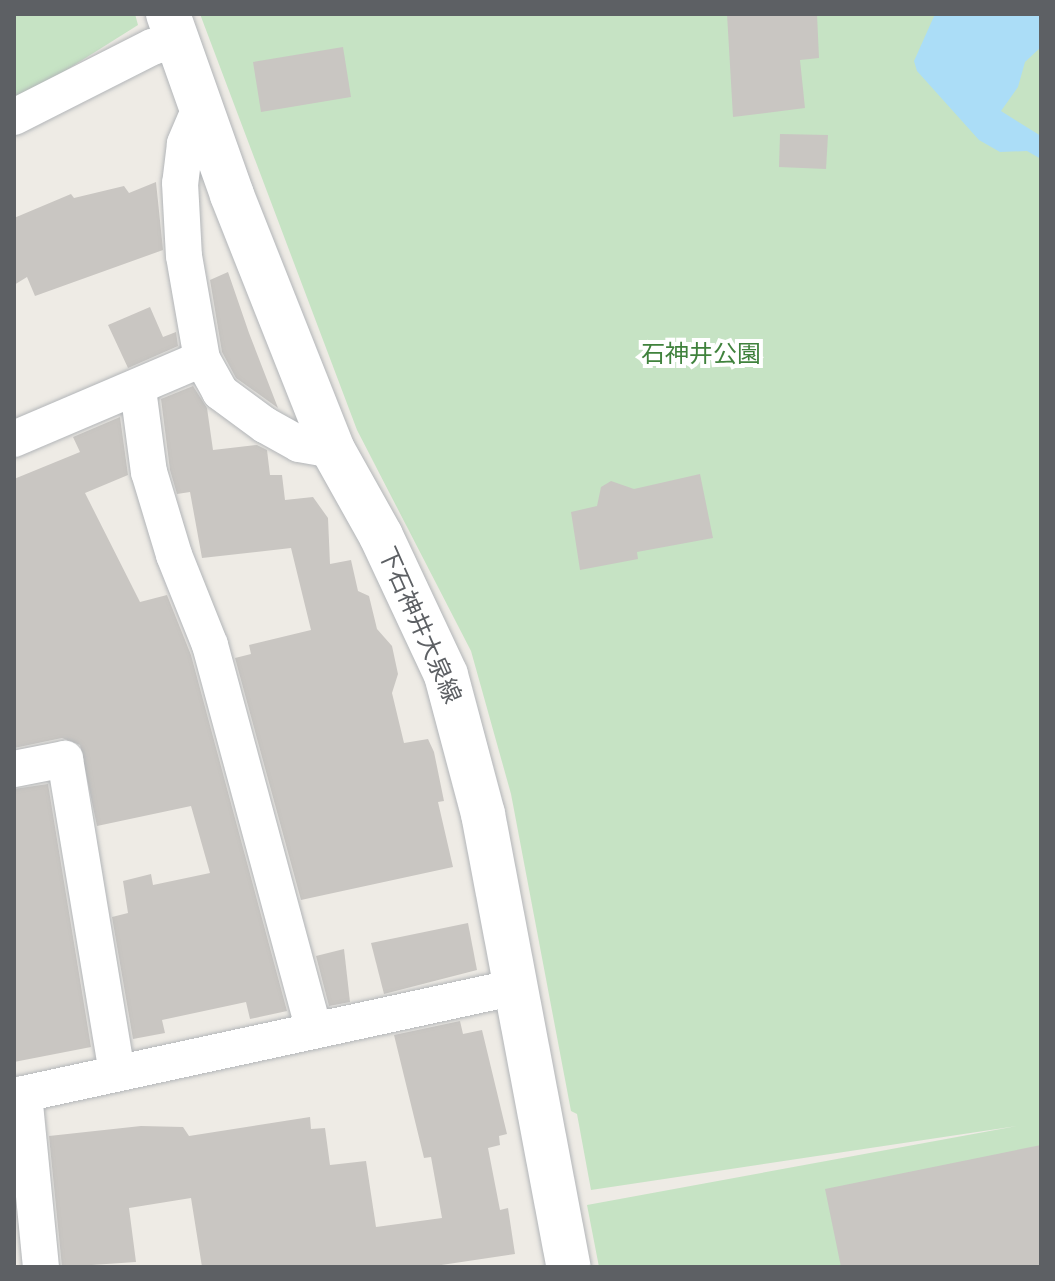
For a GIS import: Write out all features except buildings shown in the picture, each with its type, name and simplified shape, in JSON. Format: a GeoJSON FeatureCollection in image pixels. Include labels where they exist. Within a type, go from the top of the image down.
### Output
{"type":"FeatureCollection","features":[{"type":"Feature","properties":{"kind":"main road","name":"下石神井大泉線"},"geometry":{"type":"LineString","coordinates":[[172,27],[200,108],[333,450],[394,561],[446,675],[477,785],[569,1267]]}},
{"type":"Feature","properties":{"kind":"street"},"geometry":{"type":"LineString","coordinates":[[14,117],[152,47],[172,27]]}},
{"type":"Feature","properties":{"kind":"street"},"geometry":{"type":"LineString","coordinates":[[200,108],[185,144],[180,183],[184,256],[202,359],[220,392],[265,425],[299,444],[333,450]]}},
{"type":"Feature","properties":{"kind":"street"},"geometry":{"type":"LineString","coordinates":[[14,439],[138,389],[202,359]]}},
{"type":"Feature","properties":{"kind":"street"},"geometry":{"type":"LineString","coordinates":[[138,389],[149,472],[174,555],[210,645],[314,1030]]}},
{"type":"Feature","properties":{"kind":"street"},"geometry":{"type":"LineString","coordinates":[[14,769],[65,759],[117,1073]]}},
{"type":"Feature","properties":{"kind":"street"},"geometry":{"type":"LineString","coordinates":[[41,1267],[19,1095],[516,987]]}},
{"type":"Feature","properties":{"kind":"green space"},"geometry":{"type":"Polygon","coordinates":[[[14,14],[135,14],[138,25],[14,103],[14,14]]]}},
{"type":"Feature","properties":{"kind":"green space","name":"石神井公園"},"geometry":{"type":"Polygon","coordinates":[[[200,14],[1041,14],[1041,1267],[599,1267],[587,1205],[1017,1126],[591,1190],[577,1114],[571,1111],[511,794],[471,651],[357,430],[200,14]]]}},
{"type":"Feature","properties":{"kind":"water"},"geometry":{"type":"Polygon","coordinates":[[[935,14],[1041,14],[1041,47],[1025,62],[1018,87],[1001,111],[1041,136],[1041,159],[1027,151],[1000,152],[979,140],[917,71],[914,61],[935,14]]]}}]}
